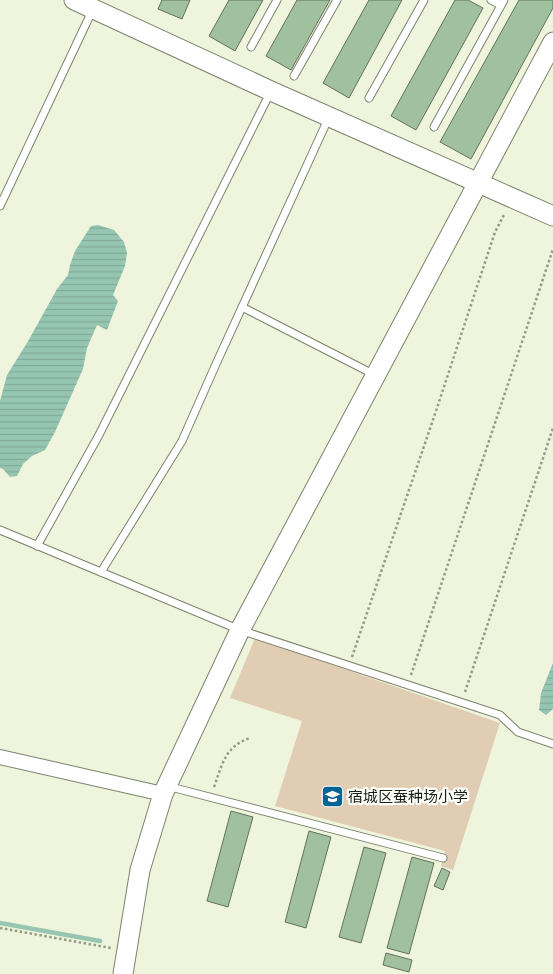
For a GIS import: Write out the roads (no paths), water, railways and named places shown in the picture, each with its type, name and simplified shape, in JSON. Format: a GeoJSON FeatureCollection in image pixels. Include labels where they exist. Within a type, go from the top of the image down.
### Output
{"type":"FeatureCollection","features":[{"type":"Feature","properties":{"kind":"street"},"geometry":{"type":"LineString","coordinates":[[74,0],[271,91],[553,216]]}},
{"type":"Feature","properties":{"kind":"street"},"geometry":{"type":"LineString","coordinates":[[123,974],[140,870],[165,790],[240,630],[553,42]]}},
{"type":"Feature","properties":{"kind":"street"},"geometry":{"type":"LineString","coordinates":[[0,757],[165,790]]}},
{"type":"Feature","properties":{"kind":"lane"},"geometry":{"type":"LineString","coordinates":[[251,47],[277,0]]}},
{"type":"Feature","properties":{"kind":"lane"},"geometry":{"type":"LineString","coordinates":[[294,76],[337,0]]}},
{"type":"Feature","properties":{"kind":"lane"},"geometry":{"type":"LineString","coordinates":[[369,98],[424,0]]}},
{"type":"Feature","properties":{"kind":"lane"},"geometry":{"type":"LineString","coordinates":[[434,127],[502,3],[490,0]]}},
{"type":"Feature","properties":{"kind":"lane"},"geometry":{"type":"LineString","coordinates":[[0,206],[94,9]]}},
{"type":"Feature","properties":{"kind":"lane"},"geometry":{"type":"LineString","coordinates":[[37,546],[99,435],[271,91]]}},
{"type":"Feature","properties":{"kind":"lane"},"geometry":{"type":"LineString","coordinates":[[101,572],[182,441],[329,117]]}},
{"type":"Feature","properties":{"kind":"lane"},"geometry":{"type":"LineString","coordinates":[[242,307],[376,375]]}},
{"type":"Feature","properties":{"kind":"lane"},"geometry":{"type":"LineString","coordinates":[[0,530],[240,630],[500,715],[518,732],[553,744]]}},
{"type":"Feature","properties":{"kind":"lane"},"geometry":{"type":"LineString","coordinates":[[165,790],[210,797],[443,858]]}},
{"type":"Feature","properties":{"kind":"waterway"},"geometry":{"type":"LineString","coordinates":[[0,923],[100,941]]}},
{"type":"Feature","properties":{"kind":"place","name":"宿城区蚕种场小学"},"geometry":{"type":"Point","coordinates":[332,797]}}]}
